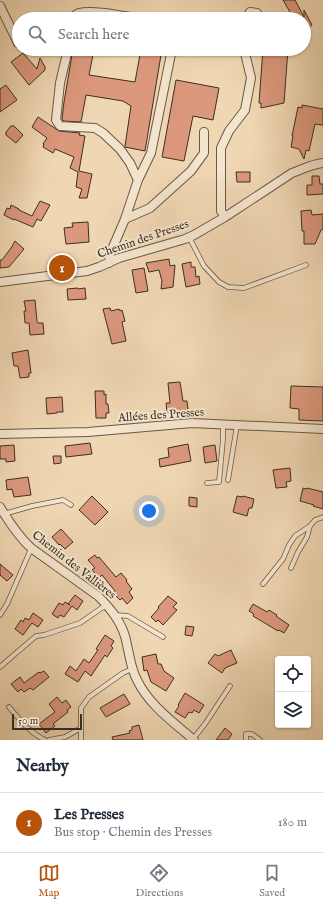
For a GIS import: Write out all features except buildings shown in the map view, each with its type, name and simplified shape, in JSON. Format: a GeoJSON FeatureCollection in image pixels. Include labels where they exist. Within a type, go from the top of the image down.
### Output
{"type":"FeatureCollection","features":[{"type":"Feature","properties":{"kind":"street"},"geometry":{"type":"LineString","coordinates":[[0,6],[12,31]]}},
{"type":"Feature","properties":{"kind":"street"},"geometry":{"type":"LineString","coordinates":[[85,12],[98,12]]}},
{"type":"Feature","properties":{"kind":"street"},"geometry":{"type":"LineString","coordinates":[[66,56],[60,83],[56,120],[60,126],[95,128],[103,133],[120,149],[130,163],[138,180]]}},
{"type":"Feature","properties":{"kind":"street"},"geometry":{"type":"LineString","coordinates":[[109,263],[110,254],[125,219],[138,180],[151,153],[171,56]]}},
{"type":"Feature","properties":{"kind":"street"},"geometry":{"type":"LineString","coordinates":[[225,217],[221,210],[221,148],[229,131],[244,110],[251,78],[246,56]]}},
{"type":"Feature","properties":{"kind":"street"},"geometry":{"type":"LineString","coordinates":[[125,219],[150,208],[191,171],[204,153],[204,132]]}},
{"type":"Feature","properties":{"kind":"street","name":"Chemin des Presses"},"geometry":{"type":"LineString","coordinates":[[0,282],[87,270],[99,267],[119,258],[189,237],[225,217],[292,174],[315,164],[323,163]]}},
{"type":"Feature","properties":{"kind":"street","name":"Allées des Presses"},"geometry":{"type":"LineString","coordinates":[[0,434],[88,432],[192,422],[323,429]]}},
{"type":"Feature","properties":{"kind":"street","name":"Chemin des Vallières"},"geometry":{"type":"LineString","coordinates":[[2,510],[17,534],[24,542],[107,604],[121,625],[126,636],[129,659],[136,680],[144,692],[169,719],[193,740]]}},
{"type":"Feature","properties":{"kind":"lane"},"geometry":{"type":"LineString","coordinates":[[189,237],[204,266],[218,282],[228,287],[244,288],[306,266]]}},
{"type":"Feature","properties":{"kind":"lane"},"geometry":{"type":"LineString","coordinates":[[207,483],[219,482],[223,424]]}},
{"type":"Feature","properties":{"kind":"lane"},"geometry":{"type":"LineString","coordinates":[[228,480],[237,425]]}},
{"type":"Feature","properties":{"kind":"lane"},"geometry":{"type":"LineString","coordinates":[[2,510],[63,500],[71,506]]}},
{"type":"Feature","properties":{"kind":"lane"},"geometry":{"type":"LineString","coordinates":[[264,584],[284,559],[289,544],[295,536],[310,526],[315,520],[323,517]]}},
{"type":"Feature","properties":{"kind":"lane"},"geometry":{"type":"LineString","coordinates":[[291,568],[307,537],[310,526]]}},
{"type":"Feature","properties":{"kind":"lane"},"geometry":{"type":"LineString","coordinates":[[0,615],[7,604],[31,548]]}},
{"type":"Feature","properties":{"kind":"lane"},"geometry":{"type":"LineString","coordinates":[[0,667],[36,636],[44,635],[80,623],[107,604]]}},
{"type":"Feature","properties":{"kind":"lane"},"geometry":{"type":"LineString","coordinates":[[115,615],[128,616],[163,637]]}},
{"type":"Feature","properties":{"kind":"lane"},"geometry":{"type":"LineString","coordinates":[[81,740],[81,708],[89,697],[132,669]]}},
{"type":"Feature","properties":{"kind":"lane"},"geometry":{"type":"LineString","coordinates":[[193,740],[230,686]]}},
{"type":"Feature","properties":{"kind":"lane"},"geometry":{"type":"LineString","coordinates":[[9,707],[38,737],[45,740]]}},
{"type":"Feature","properties":{"kind":"lane"},"geometry":{"type":"LineString","coordinates":[[49,740],[65,737],[81,728]]}},
{"type":"Feature","properties":{"kind":"lane"},"geometry":{"type":"LineString","coordinates":[[246,740],[246,734],[252,734],[260,740]]}},
{"type":"Feature","properties":{"kind":"place","name":"Les Presses"},"geometry":{"type":"Point","coordinates":[62,268]}}]}
